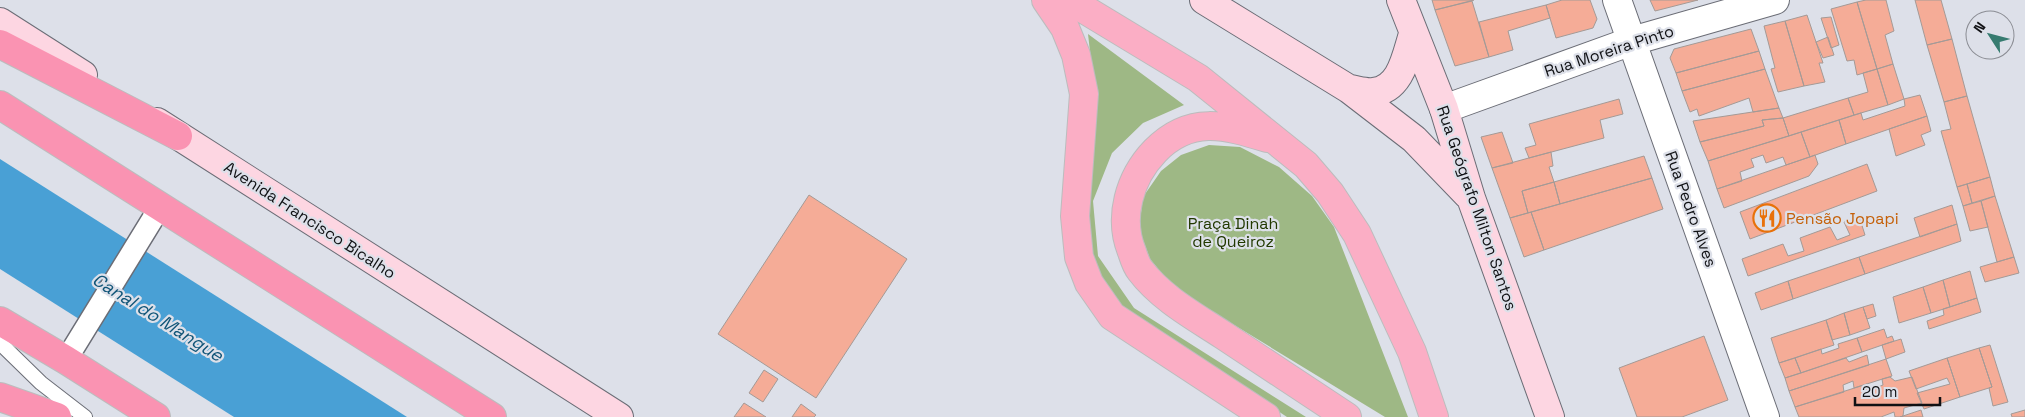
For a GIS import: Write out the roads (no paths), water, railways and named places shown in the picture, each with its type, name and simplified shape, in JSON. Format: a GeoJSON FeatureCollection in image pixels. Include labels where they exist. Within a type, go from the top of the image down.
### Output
{"type":"FeatureCollection","features":[{"type":"Feature","properties":{"kind":"highway"},"geometry":{"type":"LineString","coordinates":[[0,44],[178,136]]}},
{"type":"Feature","properties":{"kind":"highway"},"geometry":{"type":"LineString","coordinates":[[0,105],[492,417]]}},
{"type":"Feature","properties":{"kind":"highway"},"geometry":{"type":"LineString","coordinates":[[0,321],[156,417]]}},
{"type":"Feature","properties":{"kind":"highway"},"geometry":{"type":"LineString","coordinates":[[0,399],[57,417]]}},
{"type":"Feature","properties":{"kind":"main road"},"geometry":{"type":"LineString","coordinates":[[1046,0],[1065,28],[1076,55],[1084,94],[1075,216],[1079,257],[1089,283],[1112,316],[1266,417]]}},
{"type":"Feature","properties":{"kind":"main road"},"geometry":{"type":"LineString","coordinates":[[1069,0],[1198,78],[1241,110],[1312,172],[1330,193],[1357,234],[1412,352],[1434,417]]}},
{"type":"Feature","properties":{"kind":"main road"},"geometry":{"type":"LineString","coordinates":[[1204,0],[1349,89],[1414,140],[1470,198]]}},
{"type":"Feature","properties":{"kind":"main road","name":"Rua Geógrafo Milton Santos"},"geometry":{"type":"LineString","coordinates":[[1401,0],[1444,109],[1470,198],[1550,417]]}},
{"type":"Feature","properties":{"kind":"main road","name":"Avenida Francisco Bicalho"},"geometry":{"type":"LineString","coordinates":[[0,22],[619,417]]}},
{"type":"Feature","properties":{"kind":"main road"},"geometry":{"type":"LineString","coordinates":[[1349,89],[1372,92],[1383,90],[1394,83],[1403,68],[1413,34]]}},
{"type":"Feature","properties":{"kind":"main road"},"geometry":{"type":"LineString","coordinates":[[1278,142],[1234,127],[1206,126],[1183,131],[1164,141],[1151,154],[1129,192],[1125,216],[1127,240],[1139,269],[1168,298],[1347,417]]}},
{"type":"Feature","properties":{"kind":"main road"},"geometry":{"type":"LineString","coordinates":[[0,399],[28,417]]}},
{"type":"Feature","properties":{"kind":"street","name":"Rua Pedro Alves"},"geometry":{"type":"LineString","coordinates":[[1617,0],[1765,417]]}},
{"type":"Feature","properties":{"kind":"street","name":"Rua Moreira Pinto"},"geometry":{"type":"LineString","coordinates":[[1444,109],[1632,41],[1776,0]]}},
{"type":"Feature","properties":{"kind":"street"},"geometry":{"type":"LineString","coordinates":[[66,360],[160,207]]}},
{"type":"Feature","properties":{"kind":"lane"},"geometry":{"type":"LineString","coordinates":[[0,343],[41,383],[85,417]]}},
{"type":"Feature","properties":{"kind":"water","name":"Canal do Mangue"},"geometry":{"type":"Polygon","coordinates":[[[0,159],[407,417],[234,417],[0,269],[0,159]]]}},
{"type":"Feature","properties":{"kind":"place","name":"Pensão Jopapi"},"geometry":{"type":"Point","coordinates":[1767,218]}},
{"type":"Feature","properties":{"kind":"park label","name":"Praça Dinah de Queiroz"},"geometry":{"type":"Point","coordinates":[1233,232]}}]}
